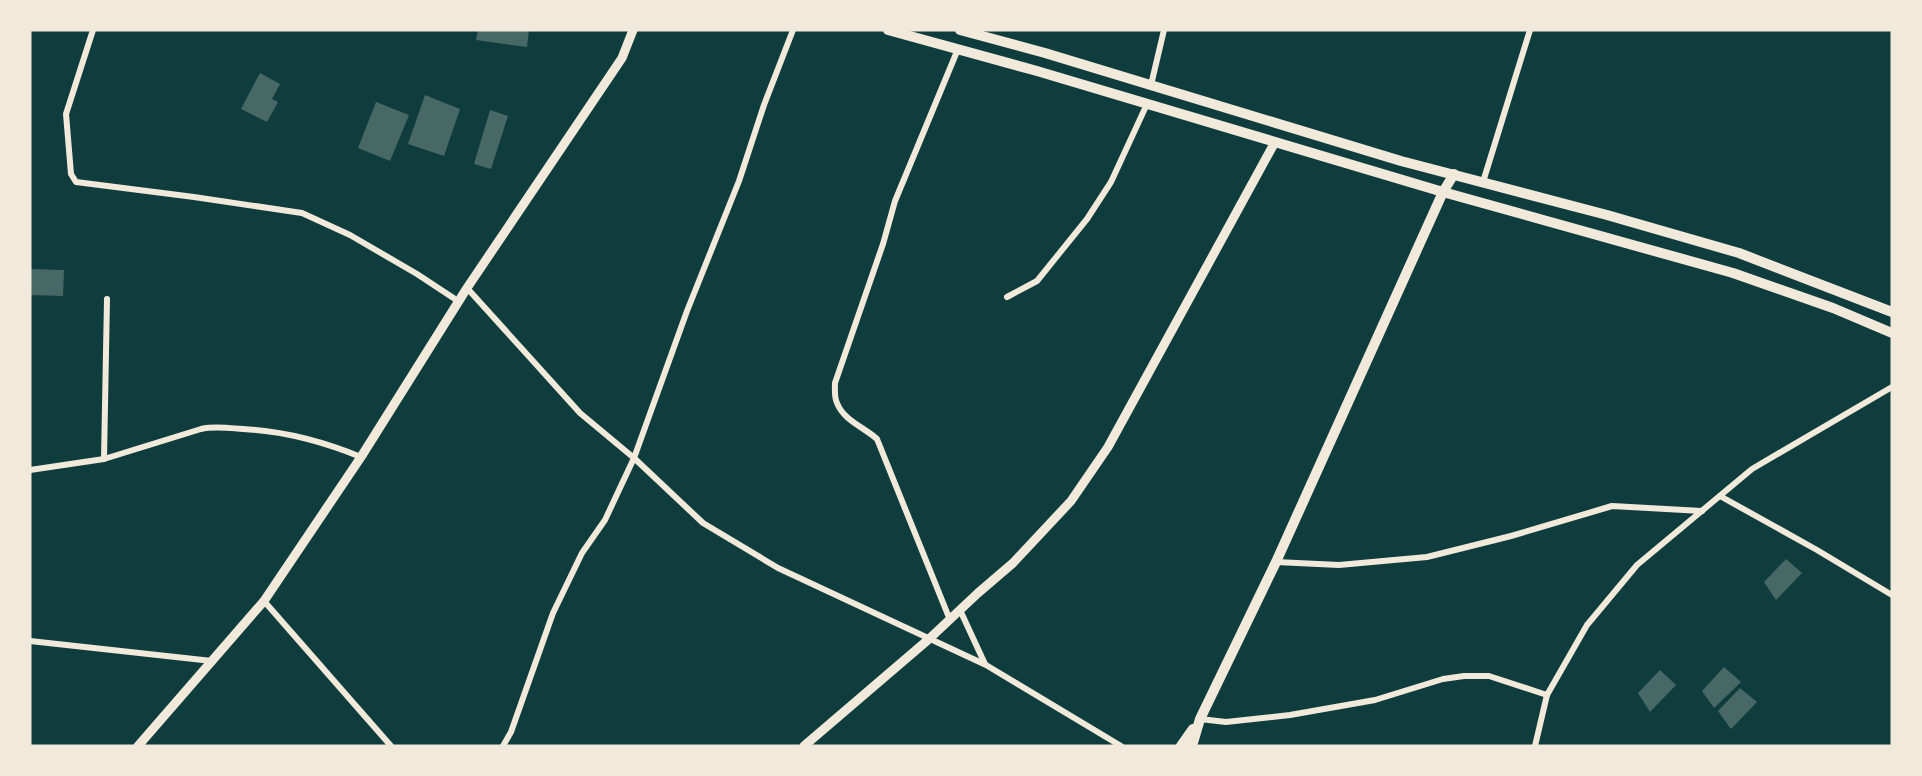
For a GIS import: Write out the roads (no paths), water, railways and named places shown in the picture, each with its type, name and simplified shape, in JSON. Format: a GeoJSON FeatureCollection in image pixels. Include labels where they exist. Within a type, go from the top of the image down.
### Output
{"type":"FeatureCollection","features":[{"type":"Feature","properties":{"kind":"main road"},"geometry":{"type":"LineString","coordinates":[[888,30],[1443,192],[1733,273],[1833,308],[1892,333]]}},
{"type":"Feature","properties":{"kind":"main road"},"geometry":{"type":"LineString","coordinates":[[960,30],[1401,161],[1739,253],[1892,312]]}},
{"type":"Feature","properties":{"kind":"main road"},"geometry":{"type":"LineString","coordinates":[[1181,746],[1200,719],[1276,562],[1443,192],[1454,174]]}},
{"type":"Feature","properties":{"kind":"main road"},"geometry":{"type":"LineString","coordinates":[[1192,746],[1200,719]]}},
{"type":"Feature","properties":{"kind":"street"},"geometry":{"type":"LineString","coordinates":[[93,30],[66,114],[71,174],[76,183],[302,213],[350,235],[459,301]]}},
{"type":"Feature","properties":{"kind":"street"},"geometry":{"type":"LineString","coordinates":[[138,746],[264,601],[361,457],[467,288],[622,58],[633,30]]}},
{"type":"Feature","properties":{"kind":"street"},"geometry":{"type":"LineString","coordinates":[[504,746],[553,613],[582,553],[605,520],[634,458],[687,311],[739,181],[764,105],[793,30]]}},
{"type":"Feature","properties":{"kind":"street"},"geometry":{"type":"LineString","coordinates":[[1151,85],[1164,30]]}},
{"type":"Feature","properties":{"kind":"street"},"geometry":{"type":"LineString","coordinates":[[1484,182],[1530,30]]}},
{"type":"Feature","properties":{"kind":"street"},"geometry":{"type":"LineString","coordinates":[[950,620],[877,439],[869,431],[847,418],[836,402],[835,383],[883,244],[895,201],[958,49]]}},
{"type":"Feature","properties":{"kind":"street"},"geometry":{"type":"LineString","coordinates":[[1007,297],[1037,280],[1087,219],[1111,182],[1147,104]]}},
{"type":"Feature","properties":{"kind":"street"},"geometry":{"type":"LineString","coordinates":[[804,746],[929,639],[1013,563],[1071,501],[1108,447],[1275,142]]}},
{"type":"Feature","properties":{"kind":"street"},"geometry":{"type":"LineString","coordinates":[[467,288],[580,413],[634,458],[703,523],[778,568],[986,665],[1121,746]]}},
{"type":"Feature","properties":{"kind":"street"},"geometry":{"type":"LineString","coordinates":[[104,459],[106,299]]}},
{"type":"Feature","properties":{"kind":"street"},"geometry":{"type":"LineString","coordinates":[[1535,746],[1547,695],[1587,625],[1637,565],[1752,469],[1892,387]]}},
{"type":"Feature","properties":{"kind":"street"},"geometry":{"type":"LineString","coordinates":[[30,470],[104,459],[213,427],[270,430],[319,441],[361,457]]}},
{"type":"Feature","properties":{"kind":"street"},"geometry":{"type":"LineString","coordinates":[[1720,496],[1892,595]]}},
{"type":"Feature","properties":{"kind":"street"},"geometry":{"type":"LineString","coordinates":[[1276,562],[1339,565],[1427,557],[1511,536],[1612,506],[1702,511]]}},
{"type":"Feature","properties":{"kind":"street"},"geometry":{"type":"LineString","coordinates":[[264,601],[391,746]]}},
{"type":"Feature","properties":{"kind":"street"},"geometry":{"type":"LineString","coordinates":[[960,610],[986,665]]}},
{"type":"Feature","properties":{"kind":"street"},"geometry":{"type":"LineString","coordinates":[[30,641],[212,661]]}},
{"type":"Feature","properties":{"kind":"street"},"geometry":{"type":"LineString","coordinates":[[1200,719],[1226,722],[1301,713],[1375,700],[1443,679],[1464,676],[1489,676],[1547,695]]}}]}
